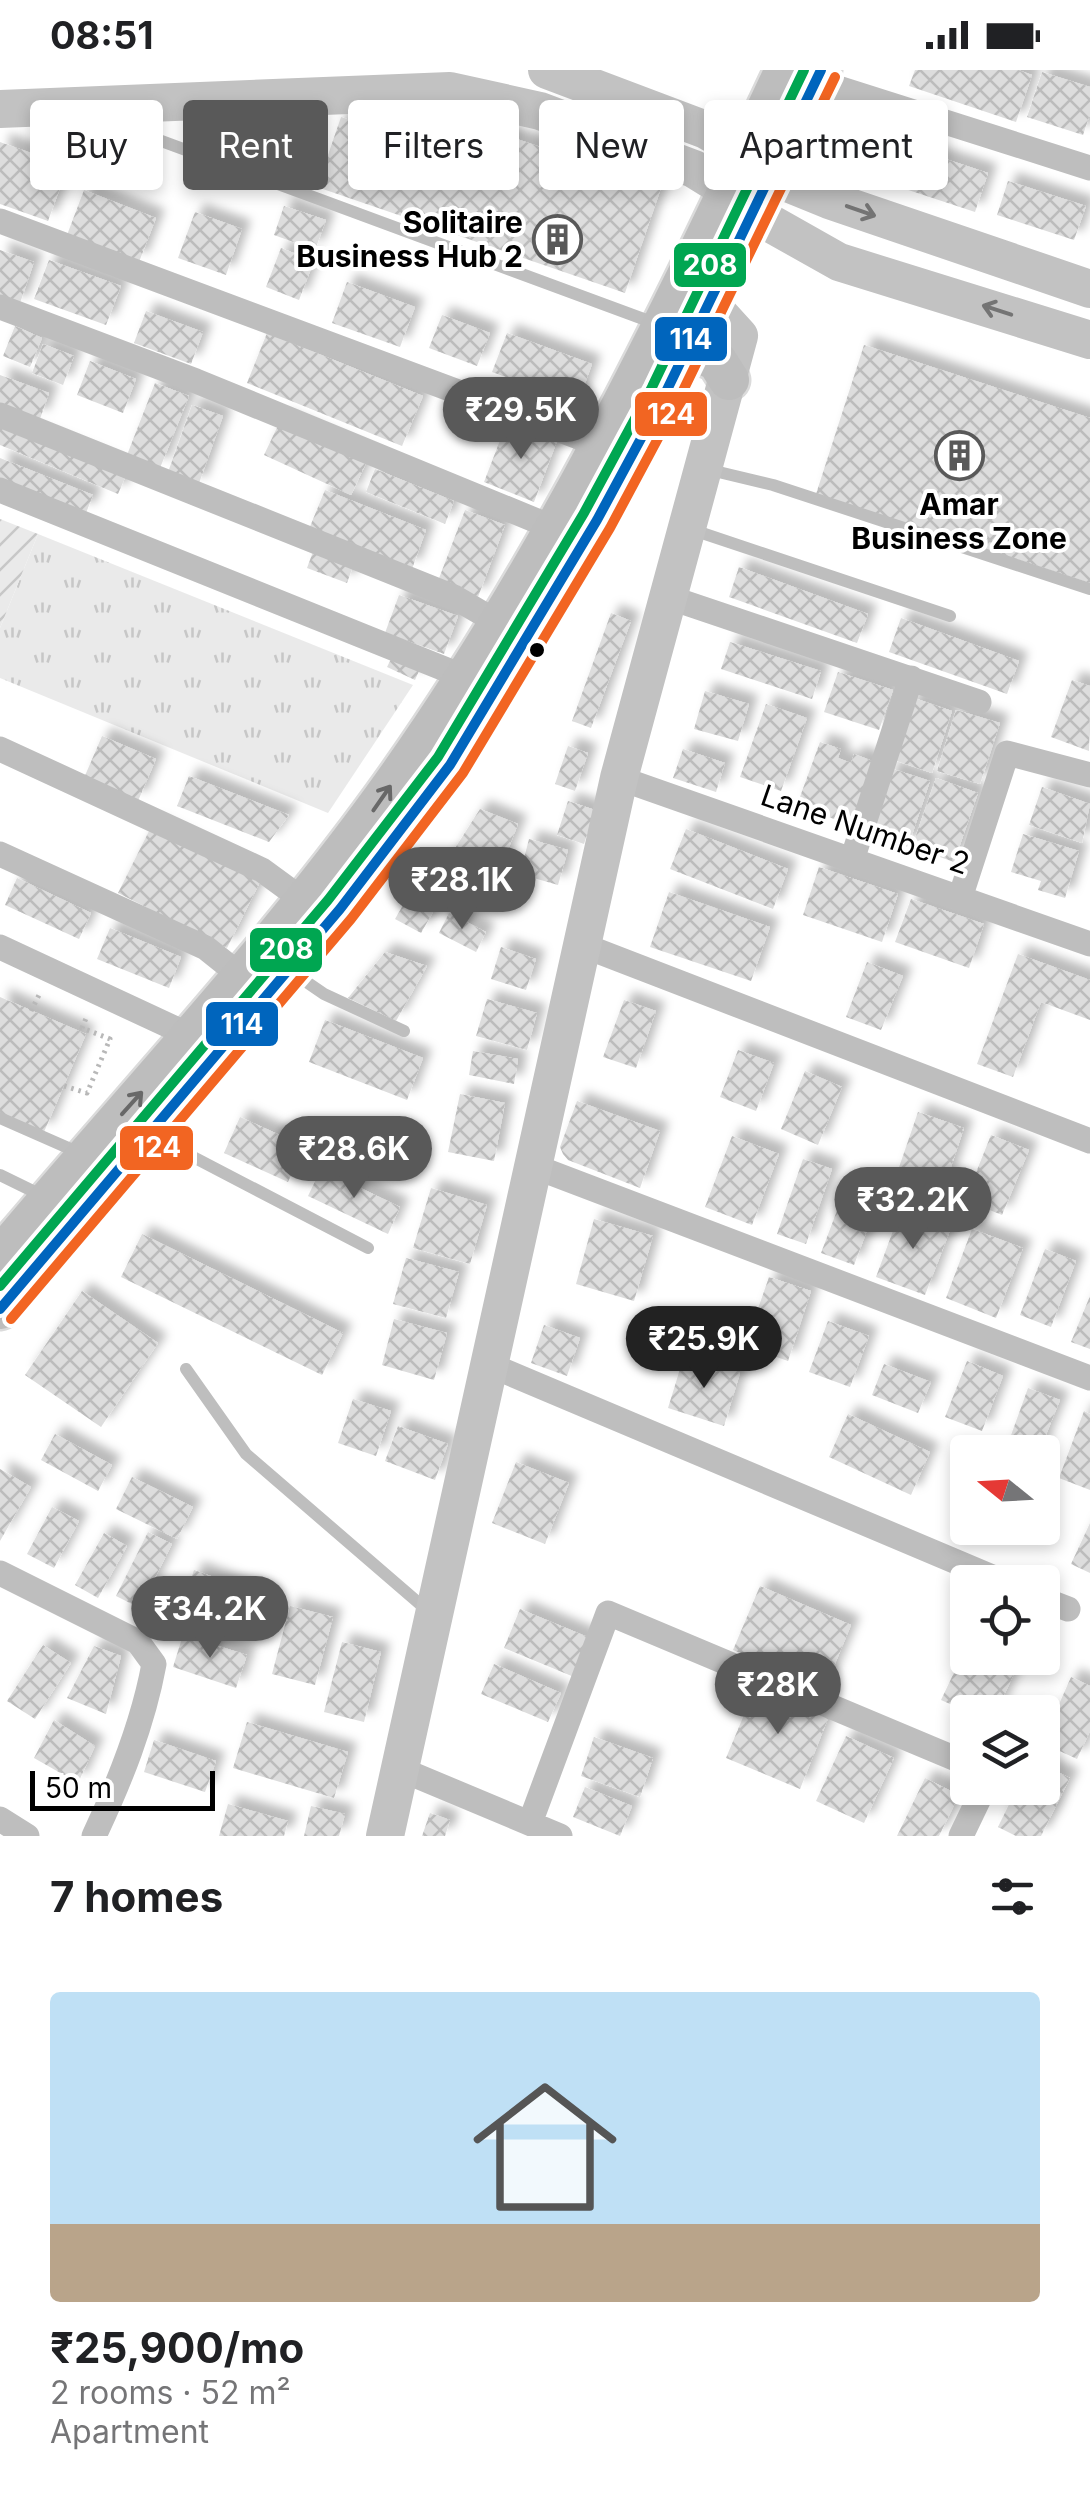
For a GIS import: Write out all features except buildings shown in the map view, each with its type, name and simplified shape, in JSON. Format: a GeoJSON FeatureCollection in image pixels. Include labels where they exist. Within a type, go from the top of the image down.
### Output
{"type":"FeatureCollection","features":[{"type":"Feature","properties":{"kind":"main road"},"geometry":{"type":"LineString","coordinates":[[794,100],[808,74]]}},
{"type":"Feature","properties":{"kind":"main road"},"geometry":{"type":"LineString","coordinates":[[0,1257],[151,1134],[381,859],[450,765],[597,520],[674,337],[746,190]]}},
{"type":"Feature","properties":{"kind":"main road"},"geometry":{"type":"LineString","coordinates":[[0,1309],[64,1206],[85,1156],[241,976],[386,794],[554,528],[600,445],[674,337],[710,302],[740,201]]}},
{"type":"Feature","properties":{"kind":"main road"},"geometry":{"type":"LineString","coordinates":[[674,337],[717,361],[729,380]]}},
{"type":"Feature","properties":{"kind":"street"},"geometry":{"type":"LineString","coordinates":[[546,70],[704,129]]}},
{"type":"Feature","properties":{"kind":"street"},"geometry":{"type":"LineString","coordinates":[[808,74],[1090,168]]}},
{"type":"Feature","properties":{"kind":"street"},"geometry":{"type":"LineString","coordinates":[[163,102],[450,91],[540,111],[694,169],[839,262],[1090,340]]}},
{"type":"Feature","properties":{"kind":"street"},"geometry":{"type":"LineString","coordinates":[[0,109],[30,108]]}},
{"type":"Feature","properties":{"kind":"street"},"geometry":{"type":"LineString","coordinates":[[825,190],[1090,289]]}},
{"type":"Feature","properties":{"kind":"street"},"geometry":{"type":"LineString","coordinates":[[0,222],[600,445]]}},
{"type":"Feature","properties":{"kind":"street"},"geometry":{"type":"LineString","coordinates":[[385,1836],[618,778],[739,336],[710,302]]}},
{"type":"Feature","properties":{"kind":"street"},"geometry":{"type":"LineString","coordinates":[[0,306],[196,381],[554,528]]}},
{"type":"Feature","properties":{"kind":"street"},"geometry":{"type":"LineString","coordinates":[[0,415],[454,597],[496,622]]}},
{"type":"Feature","properties":{"kind":"street"},"geometry":{"type":"LineString","coordinates":[[0,490],[462,676]]}},
{"type":"Feature","properties":{"kind":"street"},"geometry":{"type":"LineString","coordinates":[[668,597],[979,702]]}},
{"type":"Feature","properties":{"kind":"street"},"geometry":{"type":"LineString","coordinates":[[852,860],[911,678]]}},
{"type":"Feature","properties":{"kind":"street"},"geometry":{"type":"LineString","coordinates":[[0,749],[262,870],[303,900]]}},
{"type":"Feature","properties":{"kind":"street"},"geometry":{"type":"LineString","coordinates":[[960,898],[1007,752],[1090,775]]}},
{"type":"Feature","properties":{"kind":"street","name":"Lane Number 2"},"geometry":{"type":"LineString","coordinates":[[618,778],[1090,944]]}},
{"type":"Feature","properties":{"kind":"street"},"geometry":{"type":"LineString","coordinates":[[0,854],[206,948],[241,976]]}},
{"type":"Feature","properties":{"kind":"street"},"geometry":{"type":"LineString","coordinates":[[582,945],[1090,1141]]}},
{"type":"Feature","properties":{"kind":"street"},"geometry":{"type":"LineString","coordinates":[[0,947],[191,1036]]}},
{"type":"Feature","properties":{"kind":"street"},"geometry":{"type":"LineString","coordinates":[[533,1166],[1090,1378]]}},
{"type":"Feature","properties":{"kind":"street"},"geometry":{"type":"LineString","coordinates":[[490,1365],[964,1565]]}},
{"type":"Feature","properties":{"kind":"street"},"geometry":{"type":"LineString","coordinates":[[0,1572],[138,1642],[154,1664],[148,1699],[118,1784],[94,1836]]}},
{"type":"Feature","properties":{"kind":"street"},"geometry":{"type":"LineString","coordinates":[[1060,1607],[1068,1610]]}},
{"type":"Feature","properties":{"kind":"street"},"geometry":{"type":"LineString","coordinates":[[530,1824],[608,1614],[950,1756]]}},
{"type":"Feature","properties":{"kind":"street"},"geometry":{"type":"LineString","coordinates":[[400,1769],[560,1836]]}},
{"type":"Feature","properties":{"kind":"street"},"geometry":{"type":"LineString","coordinates":[[960,1836],[976,1805]]}},
{"type":"Feature","properties":{"kind":"street"},"geometry":{"type":"LineString","coordinates":[[0,1819],[27,1836]]}},
{"type":"Feature","properties":{"kind":"lane"},"geometry":{"type":"LineString","coordinates":[[163,142],[674,337]]}},
{"type":"Feature","properties":{"kind":"lane"},"geometry":{"type":"LineString","coordinates":[[704,469],[772,485],[1090,589]]}},
{"type":"Feature","properties":{"kind":"lane"},"geometry":{"type":"LineString","coordinates":[[688,529],[950,616]]}},
{"type":"Feature","properties":{"kind":"lane"},"geometry":{"type":"LineString","coordinates":[[289,970],[324,994],[404,1031]]}},
{"type":"Feature","properties":{"kind":"lane"},"geometry":{"type":"LineString","coordinates":[[0,1118],[85,1156]]}},
{"type":"Feature","properties":{"kind":"lane"},"geometry":{"type":"LineString","coordinates":[[151,1134],[368,1248]]}},
{"type":"Feature","properties":{"kind":"lane"},"geometry":{"type":"LineString","coordinates":[[0,1175],[64,1206]]}},
{"type":"Feature","properties":{"kind":"lane"},"geometry":{"type":"LineString","coordinates":[[186,1370],[246,1454],[434,1616]]}},
{"type":"Feature","properties":{"kind":"path"},"geometry":{"type":"LineString","coordinates":[[64,1086],[86,1092],[110,1039],[82,1028]]}},
{"type":"Feature","properties":{"kind":"green space"},"geometry":{"type":"Polygon","coordinates":[[[0,519],[38,534],[0,628],[0,519]]]}},
{"type":"Feature","properties":{"kind":"green space"},"geometry":{"type":"Polygon","coordinates":[[[38,534],[413,685],[328,813],[0,678],[0,628],[38,534]]]}},
{"type":"Feature","properties":{"kind":"transit line","name":"208"},"geometry":{"type":"LineString","coordinates":[[0,1286],[328,900],[438,757],[584,513],[652,387],[804,70]]}},
{"type":"Feature","properties":{"kind":"transit line","name":"114"},"geometry":{"type":"LineString","coordinates":[[0,1309],[340,909],[450,765],[597,520],[665,394],[821,70]]}},
{"type":"Feature","properties":{"kind":"transit line","name":"124"},"geometry":{"type":"LineString","coordinates":[[11,1319],[351,919],[463,773],[610,528],[678,401],[835,77]]}},
{"type":"Feature","properties":{"kind":"place","name":"Solitaire Business Hub 2"},"geometry":{"type":"Point","coordinates":[558,240]}},
{"type":"Feature","properties":{"kind":"place","name":"Amar Business Zone"},"geometry":{"type":"Point","coordinates":[959,456]}}]}
